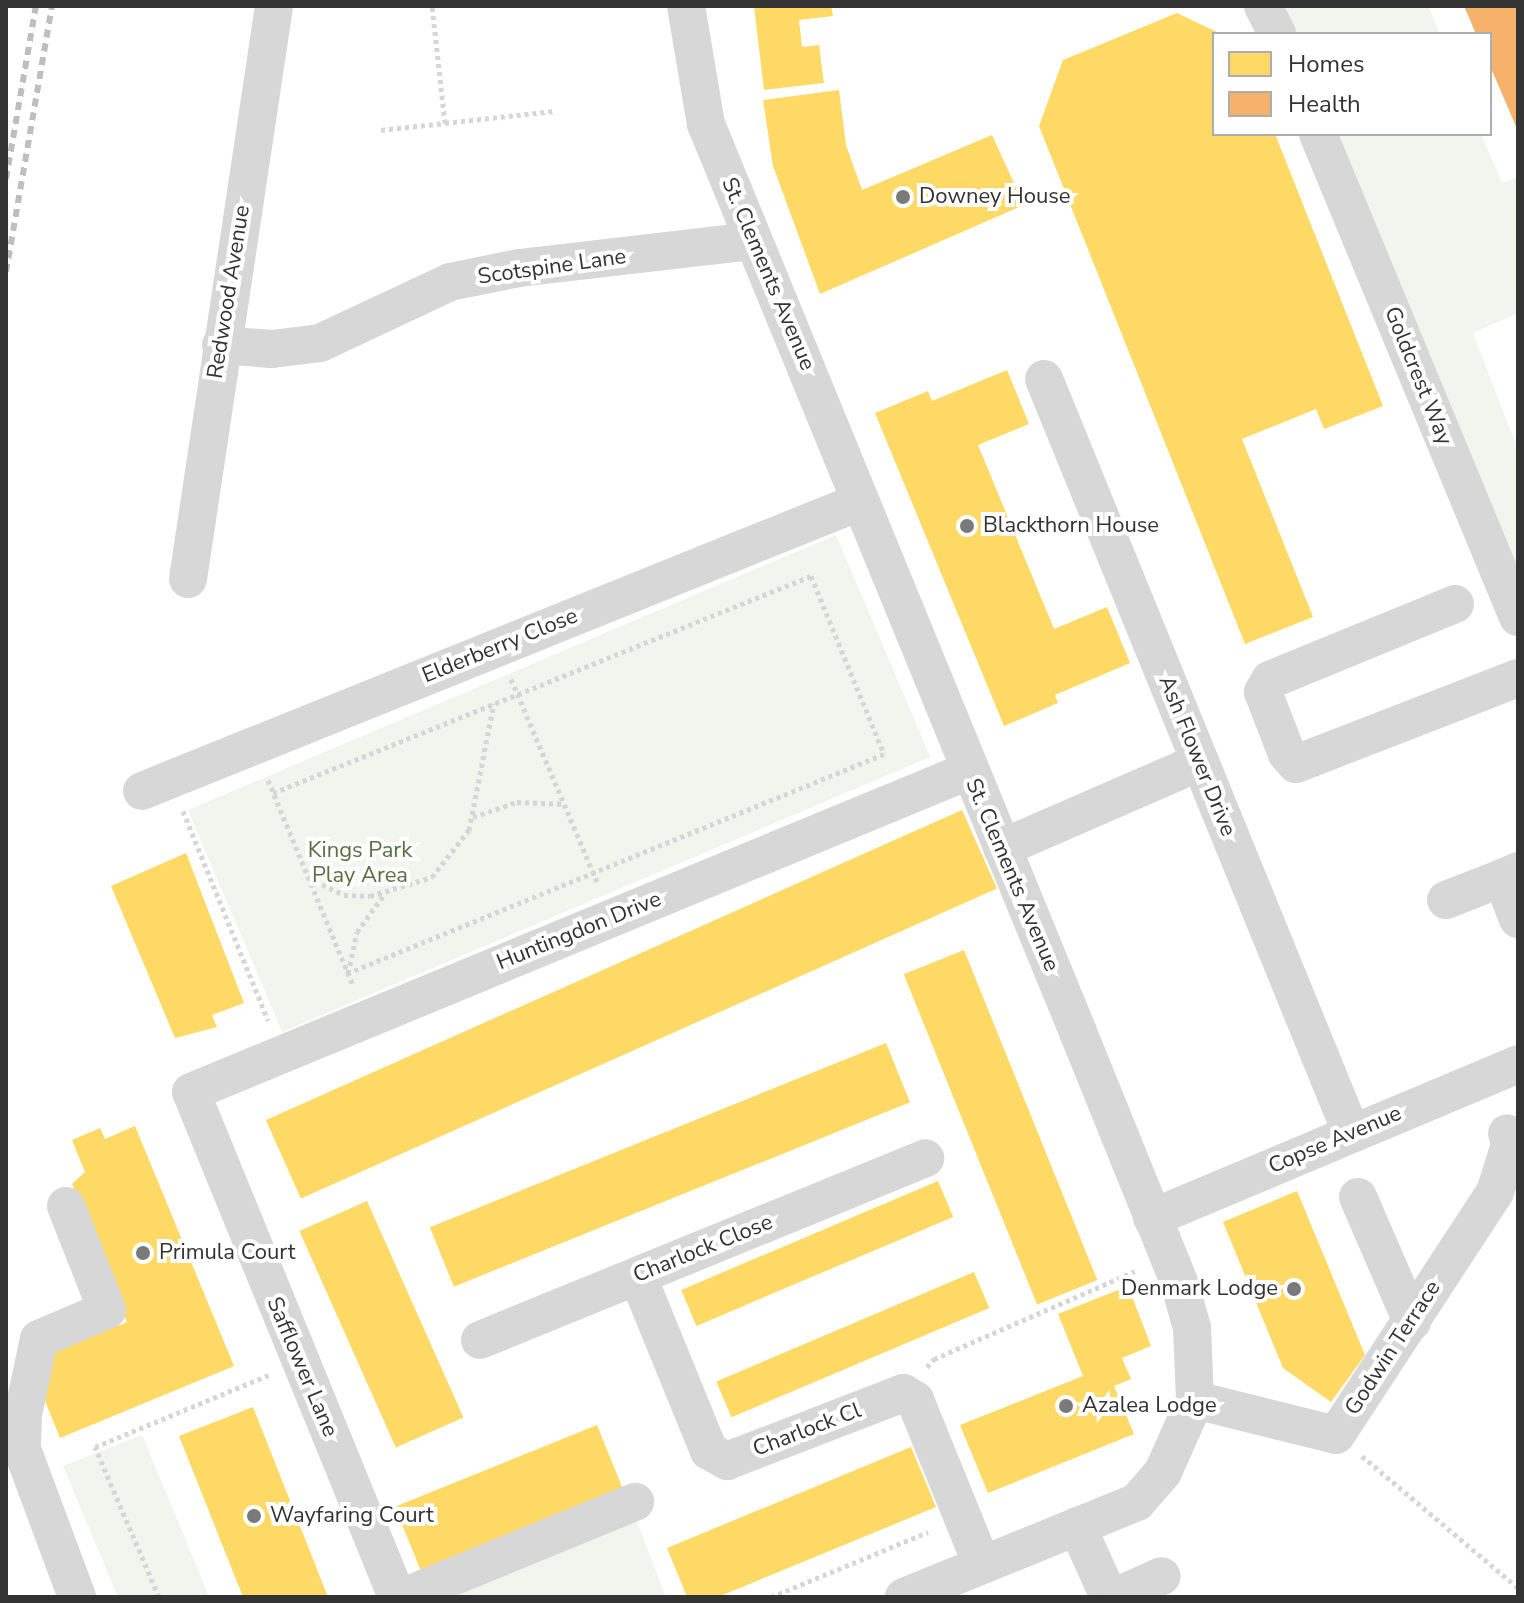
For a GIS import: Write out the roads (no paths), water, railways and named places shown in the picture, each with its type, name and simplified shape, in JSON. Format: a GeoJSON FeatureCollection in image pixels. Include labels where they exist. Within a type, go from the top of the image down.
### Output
{"type":"FeatureCollection","features":[{"type":"Feature","properties":{"kind":"street","name":"Redwood Avenue"},"geometry":{"type":"LineString","coordinates":[[188,579],[274,6]]}},
{"type":"Feature","properties":{"kind":"street","name":"St. Clements Avenue"},"geometry":{"type":"LineString","coordinates":[[686,6],[706,124],[968,771],[1169,1256],[1192,1328],[1195,1400],[1163,1472],[1137,1502],[904,1597]]}},
{"type":"Feature","properties":{"kind":"street"},"geometry":{"type":"LineString","coordinates":[[1263,6],[1276,32]]}},
{"type":"Feature","properties":{"kind":"street","name":"Goldcrest Way"},"geometry":{"type":"LineString","coordinates":[[1319,136],[1518,617]]}},
{"type":"Feature","properties":{"kind":"street","name":"Scotspine Lane"},"geometry":{"type":"LineString","coordinates":[[221,345],[272,349],[320,343],[450,282],[519,268],[753,241]]}},
{"type":"Feature","properties":{"kind":"street","name":"Ash Flower Drive"},"geometry":{"type":"LineString","coordinates":[[1044,379],[1351,1132]]}},
{"type":"Feature","properties":{"kind":"street","name":"Elderberry Close"},"geometry":{"type":"LineString","coordinates":[[156,785],[859,502]]}},
{"type":"Feature","properties":{"kind":"street"},"geometry":{"type":"LineString","coordinates":[[1455,604],[1270,680],[1263,692],[1287,754],[1296,764],[1518,678]]}},
{"type":"Feature","properties":{"kind":"street"},"geometry":{"type":"LineString","coordinates":[[1002,848],[1200,762]]}},
{"type":"Feature","properties":{"kind":"street","name":"Huntingdon Drive"},"geometry":{"type":"LineString","coordinates":[[191,1092],[968,771]]}},
{"type":"Feature","properties":{"kind":"street"},"geometry":{"type":"LineString","coordinates":[[1446,900],[1510,874],[1518,919]]}},
{"type":"Feature","properties":{"kind":"street","name":"Copse Avenue"},"geometry":{"type":"LineString","coordinates":[[1152,1218],[1518,1064]]}},
{"type":"Feature","properties":{"kind":"street","name":"Safflower Lane"},"geometry":{"type":"LineString","coordinates":[[191,1092],[400,1597]]}},
{"type":"Feature","properties":{"kind":"street","name":"Godwin Terrace"},"geometry":{"type":"LineString","coordinates":[[1195,1400],[1336,1435],[1495,1192],[1510,1145],[1507,1133]]}},
{"type":"Feature","properties":{"kind":"street","name":"Charlock Close"},"geometry":{"type":"LineString","coordinates":[[480,1340],[925,1158]]}},
{"type":"Feature","properties":{"kind":"street"},"geometry":{"type":"LineString","coordinates":[[1358,1197],[1412,1322]]}},
{"type":"Feature","properties":{"kind":"street"},"geometry":{"type":"LineString","coordinates":[[66,1206],[107,1310],[39,1339],[23,1414],[22,1449],[77,1597]]}},
{"type":"Feature","properties":{"kind":"street","name":"Charlock Cl"},"geometry":{"type":"LineString","coordinates":[[638,1277],[709,1451],[727,1461],[903,1393],[915,1400],[982,1565]]}},
{"type":"Feature","properties":{"kind":"street"},"geometry":{"type":"LineString","coordinates":[[400,1597],[635,1502]]}},
{"type":"Feature","properties":{"kind":"street"},"geometry":{"type":"LineString","coordinates":[[1077,1526],[1112,1597],[1162,1576]]}},
{"type":"Feature","properties":{"kind":"railway"},"geometry":{"type":"LineString","coordinates":[[6,179],[36,6]]}},
{"type":"Feature","properties":{"kind":"railway"},"geometry":{"type":"LineString","coordinates":[[6,272],[52,6]]}},
{"type":"Feature","properties":{"kind":"place","name":"Downey House"},"geometry":{"type":"Point","coordinates":[903,197]}},
{"type":"Feature","properties":{"kind":"place","name":"Blackthorn House"},"geometry":{"type":"Point","coordinates":[967,526]}},
{"type":"Feature","properties":{"kind":"place","name":"Primula Court"},"geometry":{"type":"Point","coordinates":[143,1253]}},
{"type":"Feature","properties":{"kind":"place","name":"Denmark Lodge"},"geometry":{"type":"Point","coordinates":[1294,1289]}},
{"type":"Feature","properties":{"kind":"place","name":"Azalea Lodge"},"geometry":{"type":"Point","coordinates":[1066,1406]}},
{"type":"Feature","properties":{"kind":"place","name":"Wayfaring Court"},"geometry":{"type":"Point","coordinates":[254,1516]}},
{"type":"Feature","properties":{"kind":"park label","name":"Kings Park Play Area"},"geometry":{"type":"Point","coordinates":[360,862]}}]}
